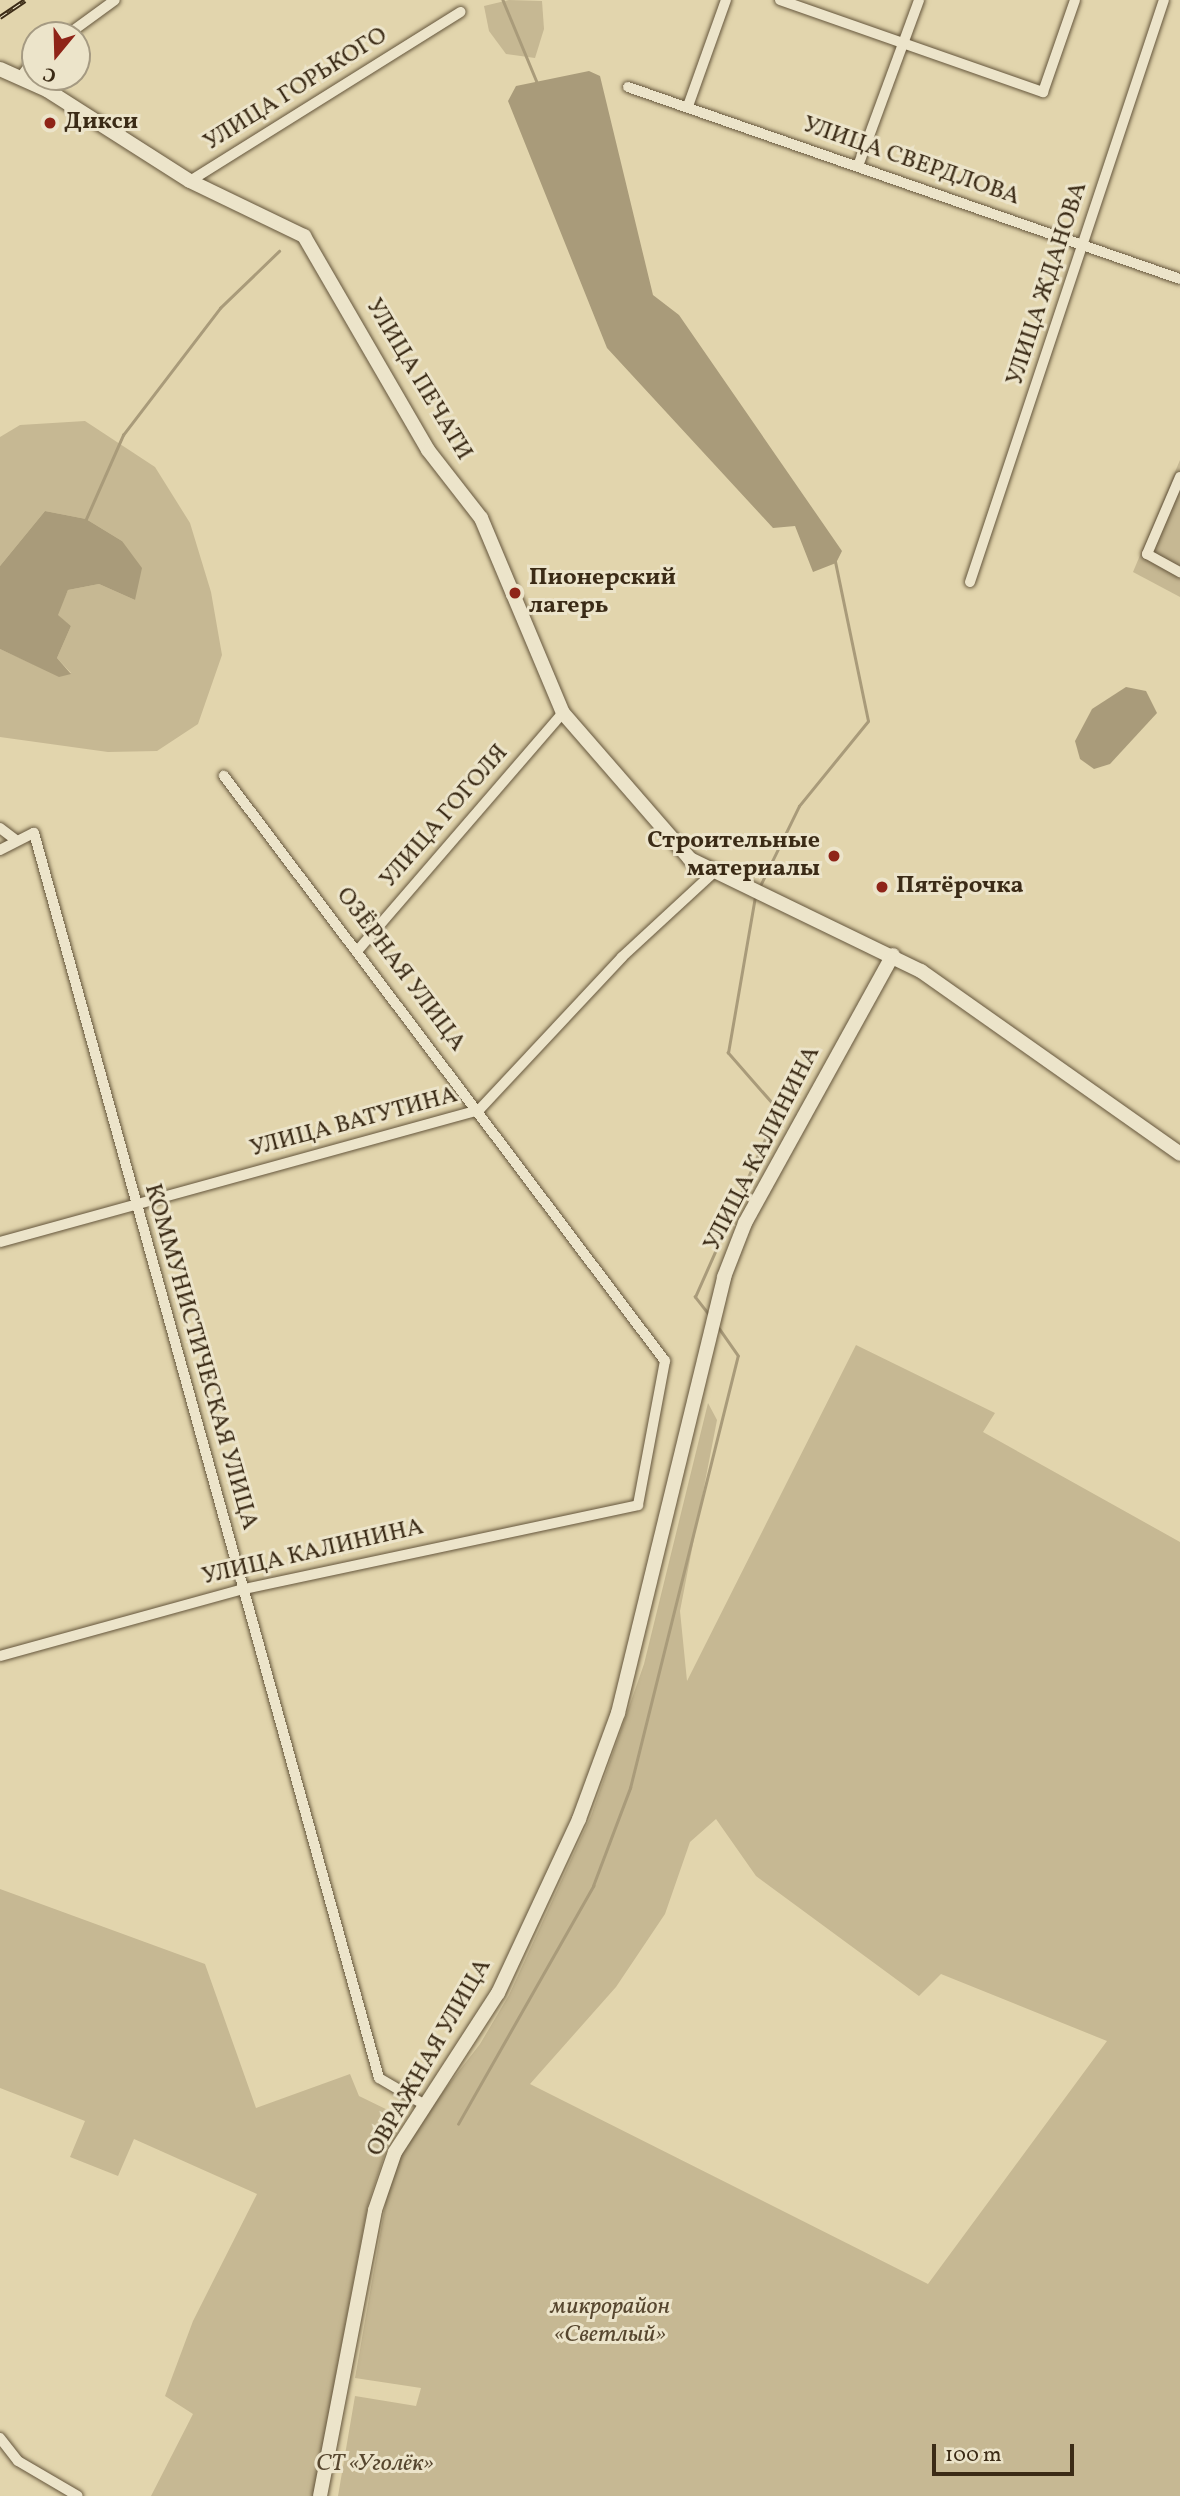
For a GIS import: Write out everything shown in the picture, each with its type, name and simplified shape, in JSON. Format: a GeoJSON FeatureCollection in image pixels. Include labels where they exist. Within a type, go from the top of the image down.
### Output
{"type":"FeatureCollection","features":[{"type":"Feature","properties":{"kind":"street"},"geometry":{"type":"LineString","coordinates":[[87,21],[116,0]]}},
{"type":"Feature","properties":{"kind":"street"},"geometry":{"type":"LineString","coordinates":[[688,106],[726,0]]}},
{"type":"Feature","properties":{"kind":"street"},"geometry":{"type":"LineString","coordinates":[[780,0],[1043,92],[1075,0]]}},
{"type":"Feature","properties":{"kind":"street"},"geometry":{"type":"LineString","coordinates":[[858,166],[919,0]]}},
{"type":"Feature","properties":{"kind":"street","name":"УЛИЦА ЖДАНОВА"},"geometry":{"type":"LineString","coordinates":[[970,582],[1164,0]]}},
{"type":"Feature","properties":{"kind":"street","name":"УЛИЦА ГОРЬКОГО"},"geometry":{"type":"LineString","coordinates":[[190,181],[460,12]]}},
{"type":"Feature","properties":{"kind":"street","name":"УЛИЦА ПЕЧАТИ"},"geometry":{"type":"LineString","coordinates":[[0,69],[20,78],[190,181],[304,236],[428,450],[481,518],[563,713],[690,859],[713,873],[893,955],[1180,1154]]}},
{"type":"Feature","properties":{"kind":"street","name":"УЛИЦА СВЕРДЛОВА"},"geometry":{"type":"LineString","coordinates":[[628,87],[1180,279]]}},
{"type":"Feature","properties":{"kind":"street"},"geometry":{"type":"LineString","coordinates":[[1180,477],[1147,554],[1180,572]]}},
{"type":"Feature","properties":{"kind":"street","name":"УЛИЦА ГОГОЛЯ"},"geometry":{"type":"LineString","coordinates":[[359,949],[563,713]]}},
{"type":"Feature","properties":{"kind":"street","name":"ОЗЁРНАЯ УЛИЦА"},"geometry":{"type":"LineString","coordinates":[[224,776],[359,949],[665,1361],[638,1505]]}},
{"type":"Feature","properties":{"kind":"street"},"geometry":{"type":"LineString","coordinates":[[0,828],[17,841],[0,850]]}},
{"type":"Feature","properties":{"kind":"street","name":"КОММУНИСТИЧЕСКАЯ УЛИЦА"},"geometry":{"type":"LineString","coordinates":[[17,841],[34,833],[134,1205],[244,1589],[379,2078],[425,2105]]}},
{"type":"Feature","properties":{"kind":"street","name":"УЛИЦА ВАТУТИНА"},"geometry":{"type":"LineString","coordinates":[[0,1242],[479,1110],[622,957],[713,873]]}},
{"type":"Feature","properties":{"kind":"street","name":"УЛИЦА КАЛИНИНА"},"geometry":{"type":"LineString","coordinates":[[675,1497],[694,1378],[745,1223],[893,955]]}},
{"type":"Feature","properties":{"kind":"street","name":"ОВРАЖНАЯ УЛИЦА"},"geometry":{"type":"LineString","coordinates":[[320,2496],[375,2210],[395,2152],[498,1993],[579,1819],[618,1713],[675,1497]]}},
{"type":"Feature","properties":{"kind":"street","name":"УЛИЦА КАЛИНИНА"},"geometry":{"type":"LineString","coordinates":[[0,1656],[244,1589],[638,1505]]}},
{"type":"Feature","properties":{"kind":"street"},"geometry":{"type":"LineString","coordinates":[[0,2438],[18,2461],[78,2496]]}},
{"type":"Feature","properties":{"kind":"green space"},"geometry":{"type":"Polygon","coordinates":[[[509,0],[542,1],[544,29],[535,58],[506,54],[489,31],[484,6],[509,0]]]}},
{"type":"Feature","properties":{"kind":"green space"},"geometry":{"type":"Polygon","coordinates":[[[85,421],[155,467],[190,523],[211,592],[222,655],[198,724],[157,751],[108,752],[0,737],[0,649],[59,676],[71,673],[57,658],[71,626],[57,615],[68,590],[99,584],[135,600],[122,541],[86,519],[45,511],[0,566],[0,437],[20,425],[85,421]]]}},
{"type":"Feature","properties":{"kind":"green space"},"geometry":{"type":"Polygon","coordinates":[[[1180,460],[1180,597],[1133,572],[1180,460]]]}},
{"type":"Feature","properties":{"kind":"green space"},"geometry":{"type":"Polygon","coordinates":[[[856,1345],[995,1413],[983,1432],[1180,1542],[1180,2496],[338,2496],[355,2396],[416,2406],[421,2388],[355,2378],[394,2155],[480,2044],[509,1995],[591,1816],[644,1664],[708,1403],[717,1420],[680,1611],[687,1681],[856,1345]],[[716,1819],[690,1842],[665,1914],[616,1987],[530,2084],[928,2284],[1107,2041],[941,1974],[919,1996],[756,1876],[716,1819]]]}},
{"type":"Feature","properties":{"kind":"green space"},"geometry":{"type":"Polygon","coordinates":[[[0,1889],[205,1964],[256,2108],[350,2074],[359,2096],[398,2115],[368,2204],[313,2496],[151,2496],[193,2414],[165,2396],[193,2321],[257,2194],[134,2139],[118,2176],[70,2157],[85,2121],[0,2088],[0,1889]]]}},
{"type":"Feature","properties":{"kind":"shaded area"},"geometry":{"type":"Polygon","coordinates":[[[589,71],[600,76],[653,295],[679,315],[842,551],[836,563],[813,572],[795,526],[773,528],[607,348],[508,101],[516,86],[589,71]]]}},
{"type":"Feature","properties":{"kind":"shaded area"},"geometry":{"type":"Polygon","coordinates":[[[45,511],[86,519],[122,541],[142,568],[135,600],[99,584],[68,590],[58,615],[71,626],[57,658],[71,674],[59,677],[0,649],[0,566],[45,511]]]}},
{"type":"Feature","properties":{"kind":"shaded area"},"geometry":{"type":"Polygon","coordinates":[[[1126,687],[1146,691],[1157,713],[1110,764],[1094,769],[1080,759],[1075,741],[1092,709],[1126,687]]]}},
{"type":"Feature","properties":{"kind":"waterway"},"geometry":{"type":"LineString","coordinates":[[503,0],[537,82]]}},
{"type":"Feature","properties":{"kind":"waterway"},"geometry":{"type":"LineString","coordinates":[[86,519],[123,435],[220,308],[279,251]]}},
{"type":"Feature","properties":{"kind":"waterway"},"geometry":{"type":"LineString","coordinates":[[759,888],[799,806],[868,721],[835,562]]}},
{"type":"Feature","properties":{"kind":"waterway"},"geometry":{"type":"LineString","coordinates":[[709,1315],[695,1297],[778,1110],[728,1053],[755,897]]}},
{"type":"Feature","properties":{"kind":"waterway"},"geometry":{"type":"LineString","coordinates":[[458,2124],[593,1886],[630,1788],[738,1356],[717,1326]]}},
{"type":"Feature","properties":{"kind":"railway"},"geometry":{"type":"LineString","coordinates":[[0,17],[25,0]]}},
{"type":"Feature","properties":{"kind":"place","name":"Дикси"},"geometry":{"type":"Point","coordinates":[50,123]}},
{"type":"Feature","properties":{"kind":"place","name":"Пионерский лагерь"},"geometry":{"type":"Point","coordinates":[515,593]}},
{"type":"Feature","properties":{"kind":"place","name":"Строительные материалы"},"geometry":{"type":"Point","coordinates":[834,856]}},
{"type":"Feature","properties":{"kind":"place","name":"Пятёрочка"},"geometry":{"type":"Point","coordinates":[882,887]}},
{"type":"Feature","properties":{"kind":"park label","name":"микрорайон «Светлый»"},"geometry":{"type":"Point","coordinates":[610,2322]}},
{"type":"Feature","properties":{"kind":"park label","name":"СТ «Уголёк»"},"geometry":{"type":"Point","coordinates":[375,2465]}}]}
